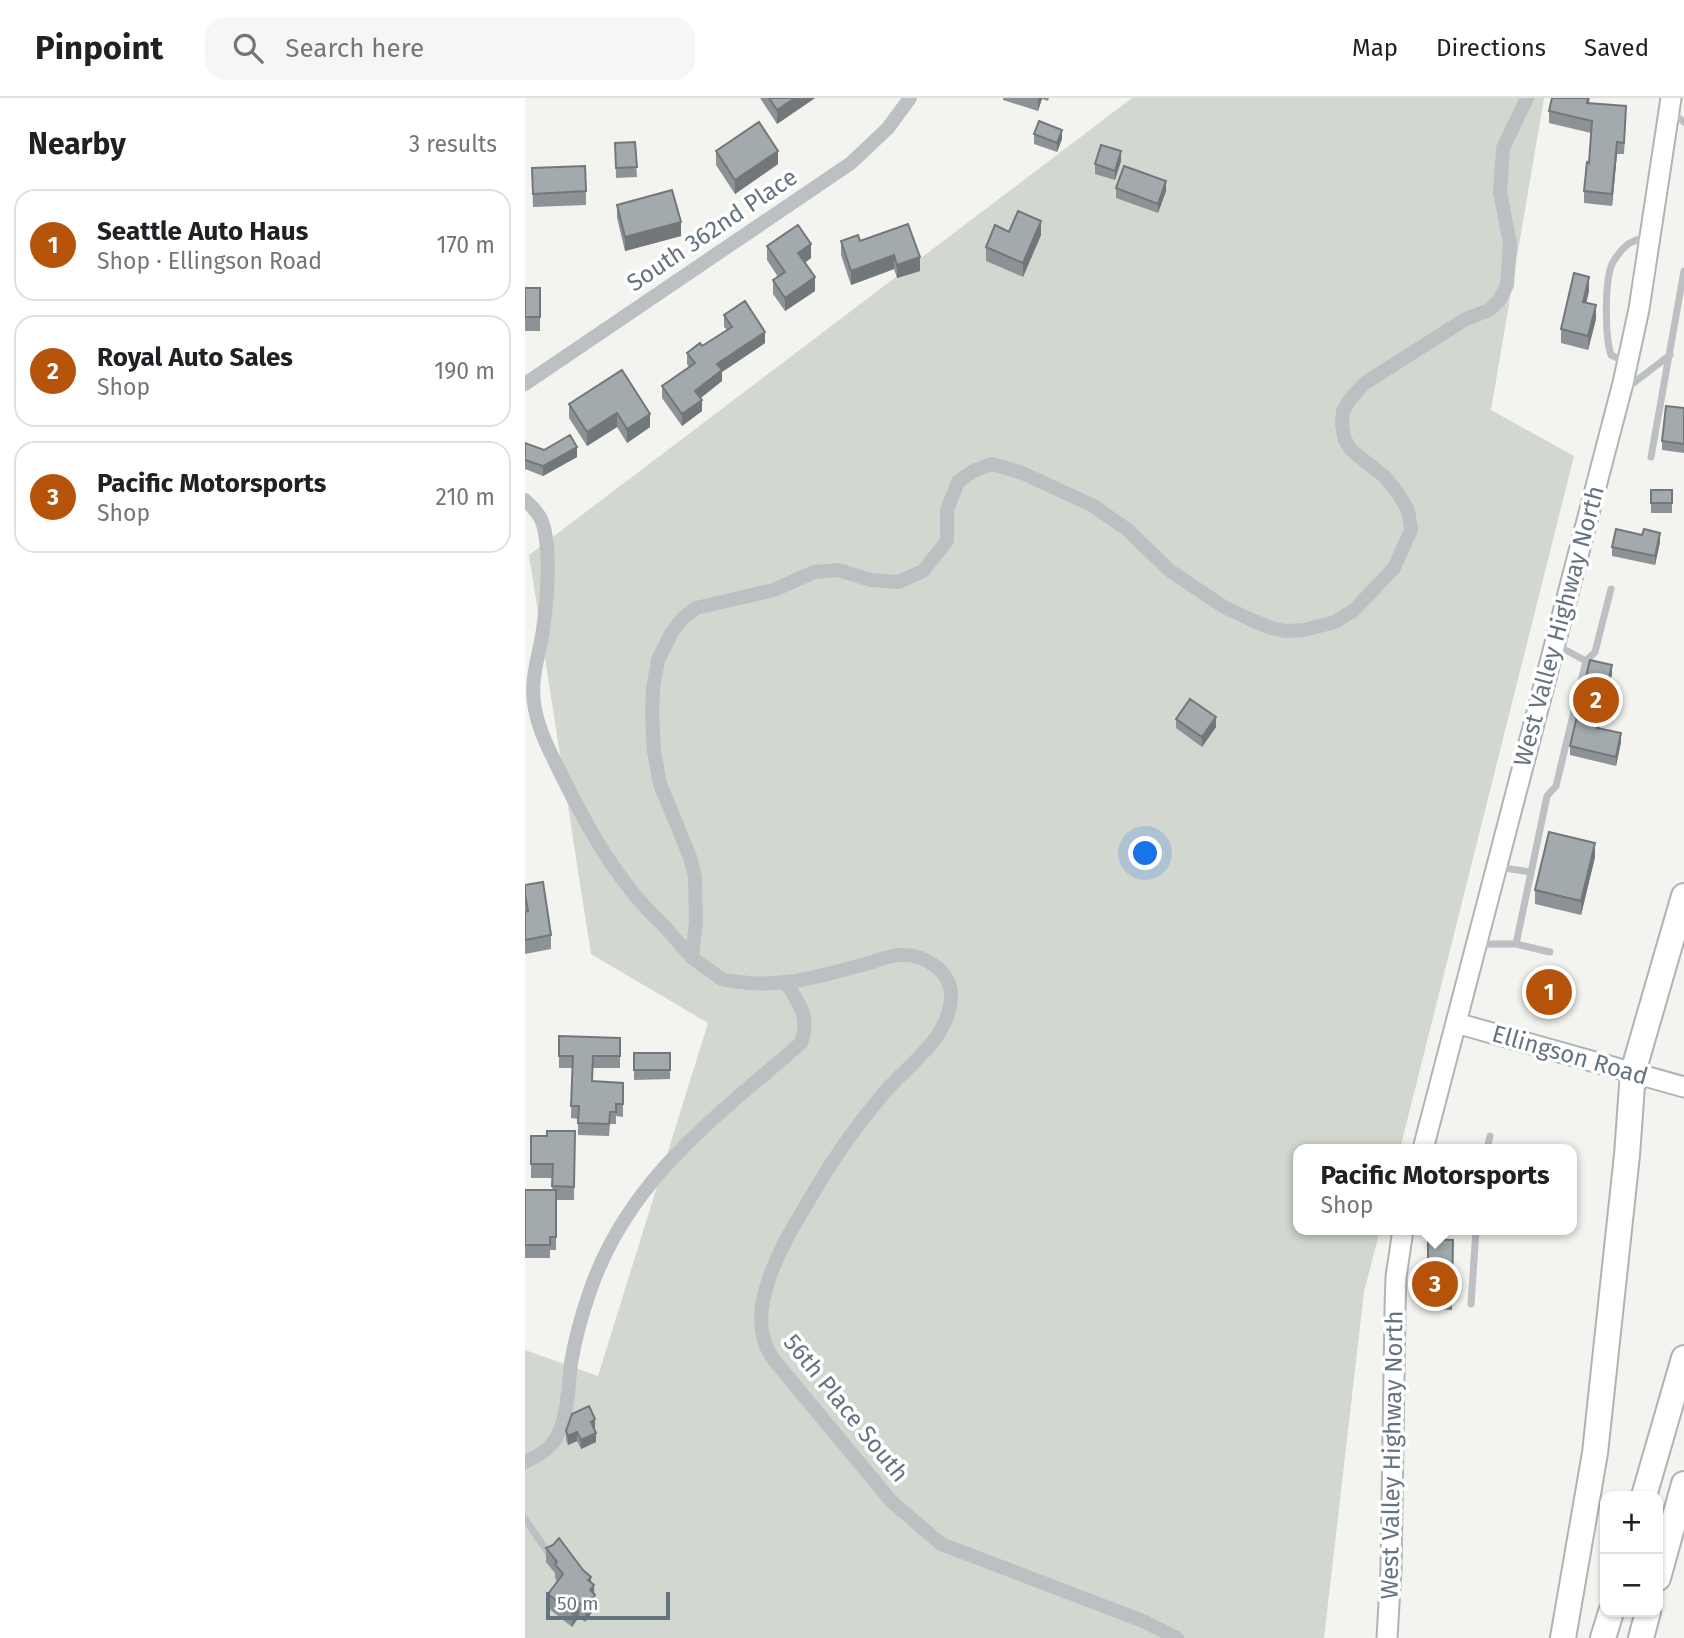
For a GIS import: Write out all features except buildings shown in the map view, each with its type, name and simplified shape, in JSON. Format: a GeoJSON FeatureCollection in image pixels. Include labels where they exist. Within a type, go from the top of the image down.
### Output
{"type":"FeatureCollection","features":[{"type":"Feature","properties":{"kind":"highway"},"geometry":{"type":"LineString","coordinates":[[1563,1638],[1595,1453],[1627,1155],[1633,1072],[1684,896]]}},
{"type":"Feature","properties":{"kind":"highway"},"geometry":{"type":"LineString","coordinates":[[1645,1491],[1684,1358]]}},
{"type":"Feature","properties":{"kind":"highway"},"geometry":{"type":"LineString","coordinates":[[1663,1560],[1684,1484]]}},
{"type":"Feature","properties":{"kind":"highway"},"geometry":{"type":"LineString","coordinates":[[1603,1638],[1609,1617]]}},
{"type":"Feature","properties":{"kind":"highway"},"geometry":{"type":"LineString","coordinates":[[1641,1638],[1647,1617]]}},
{"type":"Feature","properties":{"kind":"main road","name":"West Valley Highway North"},"geometry":{"type":"LineString","coordinates":[[1424,1144],[1621,393],[1675,110]]}},
{"type":"Feature","properties":{"kind":"main road","name":"Ellingson Road"},"geometry":{"type":"LineString","coordinates":[[1456,1023],[1684,1087]]}},
{"type":"Feature","properties":{"kind":"main road","name":"West Valley Highway North"},"geometry":{"type":"LineString","coordinates":[[1387,1638],[1391,1569],[1396,1277],[1402,1235]]}},
{"type":"Feature","properties":{"kind":"street","name":"South 362nd Place"},"geometry":{"type":"LineString","coordinates":[[525,384],[851,163],[888,128],[910,98]]}},
{"type":"Feature","properties":{"kind":"street"},"geometry":{"type":"LineString","coordinates":[[692,958],[696,920],[695,877],[660,785],[654,751],[652,701],[656,667],[663,648],[683,618],[697,608],[774,590],[814,572],[838,570],[871,580],[898,582],[923,571],[947,541],[947,510],[958,482],[973,471],[992,464],[1020,472],[1092,505],[1128,530],[1170,570],[1224,607],[1271,628],[1285,631],[1304,630],[1335,622],[1354,610],[1394,568],[1411,530],[1408,510],[1398,492],[1385,477],[1351,450],[1343,438],[1343,411],[1365,383],[1464,320],[1489,310],[1499,301],[1507,285],[1510,244],[1500,192],[1503,148],[1527,98]]}},
{"type":"Feature","properties":{"kind":"street","name":"56th Place South"},"geometry":{"type":"LineString","coordinates":[[525,500],[540,518],[547,552],[544,617],[533,682],[537,719],[571,795],[605,853],[643,905],[669,930],[692,958],[723,979],[755,984],[787,984],[893,955],[920,958],[935,966],[947,979],[951,994],[948,1013],[940,1031],[884,1092],[854,1130],[783,1244],[768,1280],[764,1303],[762,1332],[766,1348],[891,1501],[941,1544],[1143,1621],[1177,1638]]}},
{"type":"Feature","properties":{"kind":"street"},"geometry":{"type":"LineString","coordinates":[[525,1462],[541,1454],[557,1435],[562,1422],[580,1322],[603,1259],[631,1209],[656,1175],[694,1135],[801,1044],[806,1030],[803,1009],[787,984]]}},
{"type":"Feature","properties":{"kind":"lane"},"geometry":{"type":"LineString","coordinates":[[1627,363],[1611,355],[1607,344],[1610,271],[1612,263],[1627,244],[1652,234]]}},
{"type":"Feature","properties":{"kind":"lane"},"geometry":{"type":"LineString","coordinates":[[1651,457],[1684,271]]}},
{"type":"Feature","properties":{"kind":"lane"},"geometry":{"type":"LineString","coordinates":[[1621,393],[1670,355]]}},
{"type":"Feature","properties":{"kind":"lane"},"geometry":{"type":"LineString","coordinates":[[1515,944],[1547,796],[1556,786],[1585,661],[1595,652],[1612,589]]}},
{"type":"Feature","properties":{"kind":"lane"},"geometry":{"type":"LineString","coordinates":[[1554,646],[1585,661]]}},
{"type":"Feature","properties":{"kind":"lane"},"geometry":{"type":"LineString","coordinates":[[1496,866],[1531,872]]}},
{"type":"Feature","properties":{"kind":"lane"},"geometry":{"type":"LineString","coordinates":[[1476,944],[1515,944],[1550,951]]}},
{"type":"Feature","properties":{"kind":"lane"},"geometry":{"type":"LineString","coordinates":[[1488,1144],[1490,1136]]}},
{"type":"Feature","properties":{"kind":"lane"},"geometry":{"type":"LineString","coordinates":[[1471,1304],[1476,1235]]}},
{"type":"Feature","properties":{"kind":"lane"},"geometry":{"type":"LineString","coordinates":[[525,1519],[549,1554]]}},
{"type":"Feature","properties":{"kind":"shaded area"},"geometry":{"type":"Polygon","coordinates":[[[1132,98],[1544,98],[1491,410],[1574,456],[1401,1144],[1293,1144],[1293,1235],[1379,1235],[1364,1292],[1324,1638],[525,1638],[525,1350],[598,1376],[708,1023],[591,954],[529,555],[1132,98]]]}},
{"type":"Feature","properties":{"kind":"place","name":"Royal Auto Sales"},"geometry":{"type":"Point","coordinates":[1596,700]}},
{"type":"Feature","properties":{"kind":"place","name":"Seattle Auto Haus"},"geometry":{"type":"Point","coordinates":[1549,992]}},
{"type":"Feature","properties":{"kind":"place","name":"Pacific Motorsports"},"geometry":{"type":"Point","coordinates":[1435,1284]}}]}
